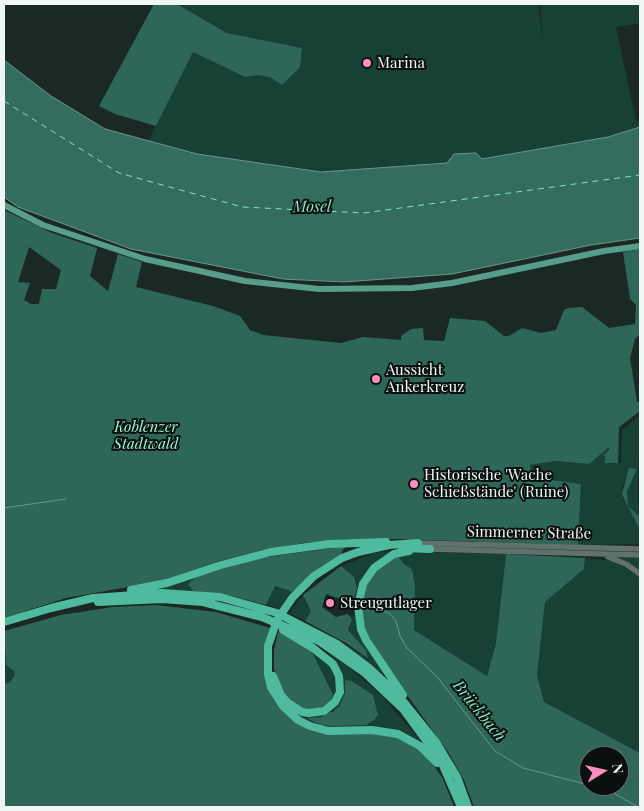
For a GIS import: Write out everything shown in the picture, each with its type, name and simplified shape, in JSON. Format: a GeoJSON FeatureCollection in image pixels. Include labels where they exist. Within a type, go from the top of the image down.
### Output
{"type":"FeatureCollection","features":[{"type":"Feature","properties":{"kind":"highway"},"geometry":{"type":"LineString","coordinates":[[4,623],[52,608],[167,583],[244,559],[301,547],[349,543],[418,543]]}},
{"type":"Feature","properties":{"kind":"highway"},"geometry":{"type":"LineString","coordinates":[[418,543],[389,545],[358,552],[342,558],[314,576],[292,597],[277,620],[268,646],[268,674],[276,698],[298,720],[328,732],[372,730],[398,734],[423,748],[436,761],[450,781]]}},
{"type":"Feature","properties":{"kind":"highway"},"geometry":{"type":"LineString","coordinates":[[297,630],[333,664],[340,676],[338,696],[332,705],[324,711],[302,712],[287,702],[276,685],[272,673],[272,646],[288,611],[317,580],[344,562],[359,556],[390,549],[430,549]]}},
{"type":"Feature","properties":{"kind":"highway"},"geometry":{"type":"LineString","coordinates":[[430,549],[404,552],[383,560],[374,568],[363,584],[358,606],[361,629],[366,640],[447,759],[468,807]]}},
{"type":"Feature","properties":{"kind":"highway"},"geometry":{"type":"LineString","coordinates":[[110,596],[162,593],[205,594],[265,615],[354,655],[412,709]]}},
{"type":"Feature","properties":{"kind":"highway"},"geometry":{"type":"LineString","coordinates":[[4,623],[95,603],[162,598],[203,602],[265,615],[271,625],[297,630],[335,650],[382,687],[403,709],[428,741],[450,781],[461,807]]}},
{"type":"Feature","properties":{"kind":"main road"},"geometry":{"type":"LineString","coordinates":[[4,205],[43,226],[169,266],[245,281],[319,289],[412,288],[452,283],[604,251],[640,246]]}},
{"type":"Feature","properties":{"kind":"street","name":"Simmerner Straße"},"geometry":{"type":"LineString","coordinates":[[418,543],[640,549]]}},
{"type":"Feature","properties":{"kind":"street","name":"Simmerner Straße"},"geometry":{"type":"LineString","coordinates":[[430,549],[640,555]]}},
{"type":"Feature","properties":{"kind":"street"},"geometry":{"type":"LineString","coordinates":[[598,554],[619,561],[640,574]]}},
{"type":"Feature","properties":{"kind":"shaded area"},"geometry":{"type":"Polygon","coordinates":[[[177,4],[538,4],[544,43],[540,4],[640,4],[640,23],[616,27],[636,121],[640,121],[640,127],[608,137],[482,159],[476,153],[455,154],[447,163],[321,172],[197,154],[148,142],[193,52],[245,77],[258,75],[270,77],[282,85],[300,66],[302,48],[227,33],[177,4]]]}},
{"type":"Feature","properties":{"kind":"shaded area"},"geometry":{"type":"Polygon","coordinates":[[[640,415],[638,497],[640,517],[628,506],[627,490],[637,469],[626,478],[622,488],[623,498],[640,530],[640,544],[578,545],[581,484],[531,477],[530,465],[556,461],[589,464],[608,448],[611,449],[605,456],[605,463],[621,463],[622,430],[640,415]]]}},
{"type":"Feature","properties":{"kind":"shaded area"},"geometry":{"type":"Polygon","coordinates":[[[397,550],[353,610],[351,608],[357,589],[354,578],[341,566],[374,553],[397,550]]]}},
{"type":"Feature","properties":{"kind":"shaded area"},"geometry":{"type":"Polygon","coordinates":[[[423,552],[506,554],[496,643],[487,676],[414,630],[415,584],[412,569],[404,564],[398,556],[423,552]]]}},
{"type":"Feature","properties":{"kind":"shaded area"},"geometry":{"type":"Polygon","coordinates":[[[616,557],[640,558],[640,571],[616,557]]]}},
{"type":"Feature","properties":{"kind":"shaded area"},"geometry":{"type":"Polygon","coordinates":[[[585,558],[611,561],[621,564],[640,578],[640,753],[544,702],[537,675],[545,602],[584,569],[585,558]]]}},
{"type":"Feature","properties":{"kind":"shaded area"},"geometry":{"type":"Polygon","coordinates":[[[196,577],[189,584],[193,591],[153,590],[196,577]]]}},
{"type":"Feature","properties":{"kind":"shaded area"},"geometry":{"type":"Polygon","coordinates":[[[275,586],[292,592],[281,609],[266,604],[275,586]]]}},
{"type":"Feature","properties":{"kind":"shaded area"},"geometry":{"type":"Polygon","coordinates":[[[303,595],[311,611],[305,621],[289,613],[303,595]]]}},
{"type":"Feature","properties":{"kind":"shaded area"},"geometry":{"type":"Polygon","coordinates":[[[356,615],[389,679],[344,644],[368,657],[366,650],[348,630],[352,620],[350,616],[356,615]]]}},
{"type":"Feature","properties":{"kind":"shaded area"},"geometry":{"type":"Polygon","coordinates":[[[4,648],[6,664],[13,670],[15,675],[10,682],[4,684],[4,648]]]}},
{"type":"Feature","properties":{"kind":"shaded area"},"geometry":{"type":"Polygon","coordinates":[[[311,650],[336,672],[337,696],[319,710],[305,710],[288,701],[311,650]]]}},
{"type":"Feature","properties":{"kind":"shaded area"},"geometry":{"type":"Polygon","coordinates":[[[324,652],[346,665],[381,695],[420,740],[418,743],[335,730],[305,723],[283,700],[292,708],[324,713],[322,717],[307,718],[321,725],[366,725],[373,695],[352,681],[345,681],[345,693],[340,705],[333,712],[326,712],[343,689],[324,652]]]}},
{"type":"Feature","properties":{"kind":"green space"},"geometry":{"type":"Polygon","coordinates":[[[154,4],[177,4],[227,33],[302,48],[300,67],[282,85],[270,77],[258,75],[245,77],[193,52],[156,126],[115,114],[99,106],[154,4]]]}},
{"type":"Feature","properties":{"kind":"green space","name":"Koblenzer Stadtwald"},"geometry":{"type":"Polygon","coordinates":[[[4,210],[52,233],[97,248],[90,276],[108,291],[118,254],[142,262],[136,287],[213,306],[240,316],[250,330],[263,335],[341,343],[363,337],[401,340],[401,336],[411,329],[423,328],[424,340],[444,341],[450,318],[485,321],[504,336],[509,336],[522,328],[541,333],[556,330],[564,310],[582,307],[609,328],[635,324],[636,305],[630,299],[623,252],[640,249],[640,334],[635,339],[630,358],[637,402],[640,402],[640,411],[619,427],[618,463],[605,463],[605,456],[603,456],[610,449],[608,448],[589,464],[556,461],[530,465],[531,477],[581,484],[578,545],[396,539],[351,541],[349,539],[304,543],[268,549],[219,561],[162,581],[66,598],[4,618],[4,210]],[[29,247],[18,282],[30,283],[24,300],[31,304],[39,304],[42,289],[56,289],[61,270],[29,247]]]}},
{"type":"Feature","properties":{"kind":"green space"},"geometry":{"type":"Polygon","coordinates":[[[629,468],[637,469],[627,491],[628,506],[640,517],[640,530],[625,501],[622,494],[629,468]]]}},
{"type":"Feature","properties":{"kind":"green space"},"geometry":{"type":"Polygon","coordinates":[[[345,546],[340,556],[320,567],[292,592],[275,586],[266,605],[232,596],[193,591],[188,584],[196,577],[254,559],[345,546]]]}},
{"type":"Feature","properties":{"kind":"green space"},"geometry":{"type":"Polygon","coordinates":[[[506,554],[585,558],[584,569],[545,602],[537,675],[544,702],[627,746],[579,746],[579,796],[629,796],[629,747],[640,753],[640,807],[474,807],[464,780],[448,752],[382,660],[365,630],[361,612],[366,587],[377,569],[398,556],[404,564],[412,569],[415,584],[414,630],[487,676],[496,643],[506,554]]]}},
{"type":"Feature","properties":{"kind":"green space"},"geometry":{"type":"Polygon","coordinates":[[[341,566],[354,577],[357,589],[352,603],[326,594],[322,607],[336,617],[348,614],[352,620],[348,630],[366,650],[368,658],[346,643],[305,621],[311,611],[303,595],[341,566]]]}},
{"type":"Feature","properties":{"kind":"green space"},"geometry":{"type":"Polygon","coordinates":[[[156,605],[216,612],[270,628],[264,648],[265,671],[299,723],[391,734],[413,743],[429,758],[443,779],[454,807],[4,807],[4,684],[10,682],[15,675],[13,670],[6,665],[4,631],[61,615],[113,607],[156,605]]]}},
{"type":"Feature","properties":{"kind":"green space"},"geometry":{"type":"Polygon","coordinates":[[[278,632],[311,650],[333,695],[330,703],[315,710],[304,709],[289,699],[288,701],[274,669],[274,650],[278,632]]]}},
{"type":"Feature","properties":{"kind":"green space"},"geometry":{"type":"Polygon","coordinates":[[[345,680],[352,681],[373,695],[378,715],[374,720],[366,725],[335,726],[321,725],[306,718],[322,717],[324,713],[333,712],[340,705],[345,693],[345,680]]]}},
{"type":"Feature","properties":{"kind":"water","name":"Mosel"},"geometry":{"type":"Polygon","coordinates":[[[4,60],[51,96],[105,129],[197,154],[321,172],[447,163],[454,154],[476,153],[482,159],[608,137],[640,127],[640,238],[591,245],[452,274],[344,282],[283,279],[131,249],[18,207],[4,197],[4,60]]]}},
{"type":"Feature","properties":{"kind":"waterway","name":"Brückbach"},"geometry":{"type":"LineString","coordinates":[[4,508],[66,499]]}},
{"type":"Feature","properties":{"kind":"waterway","name":"Brückbach"},"geometry":{"type":"LineString","coordinates":[[382,610],[390,614],[396,621],[400,636],[407,648],[438,678],[495,751],[523,768],[579,782]]}},
{"type":"Feature","properties":{"kind":"waterway","name":"Brückbach"},"geometry":{"type":"LineString","coordinates":[[619,796],[638,807]]}},
{"type":"Feature","properties":{"kind":"ferry route"},"geometry":{"type":"LineString","coordinates":[[4,101],[119,173],[242,207],[364,213],[640,175]]}},
{"type":"Feature","properties":{"kind":"place","name":"Marina"},"geometry":{"type":"Point","coordinates":[367,63]}},
{"type":"Feature","properties":{"kind":"place","name":"Aussicht Ankerkreuz"},"geometry":{"type":"Point","coordinates":[376,379]}},
{"type":"Feature","properties":{"kind":"place","name":"Historische 'Wache Schießstände' (Ruine)"},"geometry":{"type":"Point","coordinates":[414,484]}},
{"type":"Feature","properties":{"kind":"place","name":"Streugutlager"},"geometry":{"type":"Point","coordinates":[330,603]}}]}
